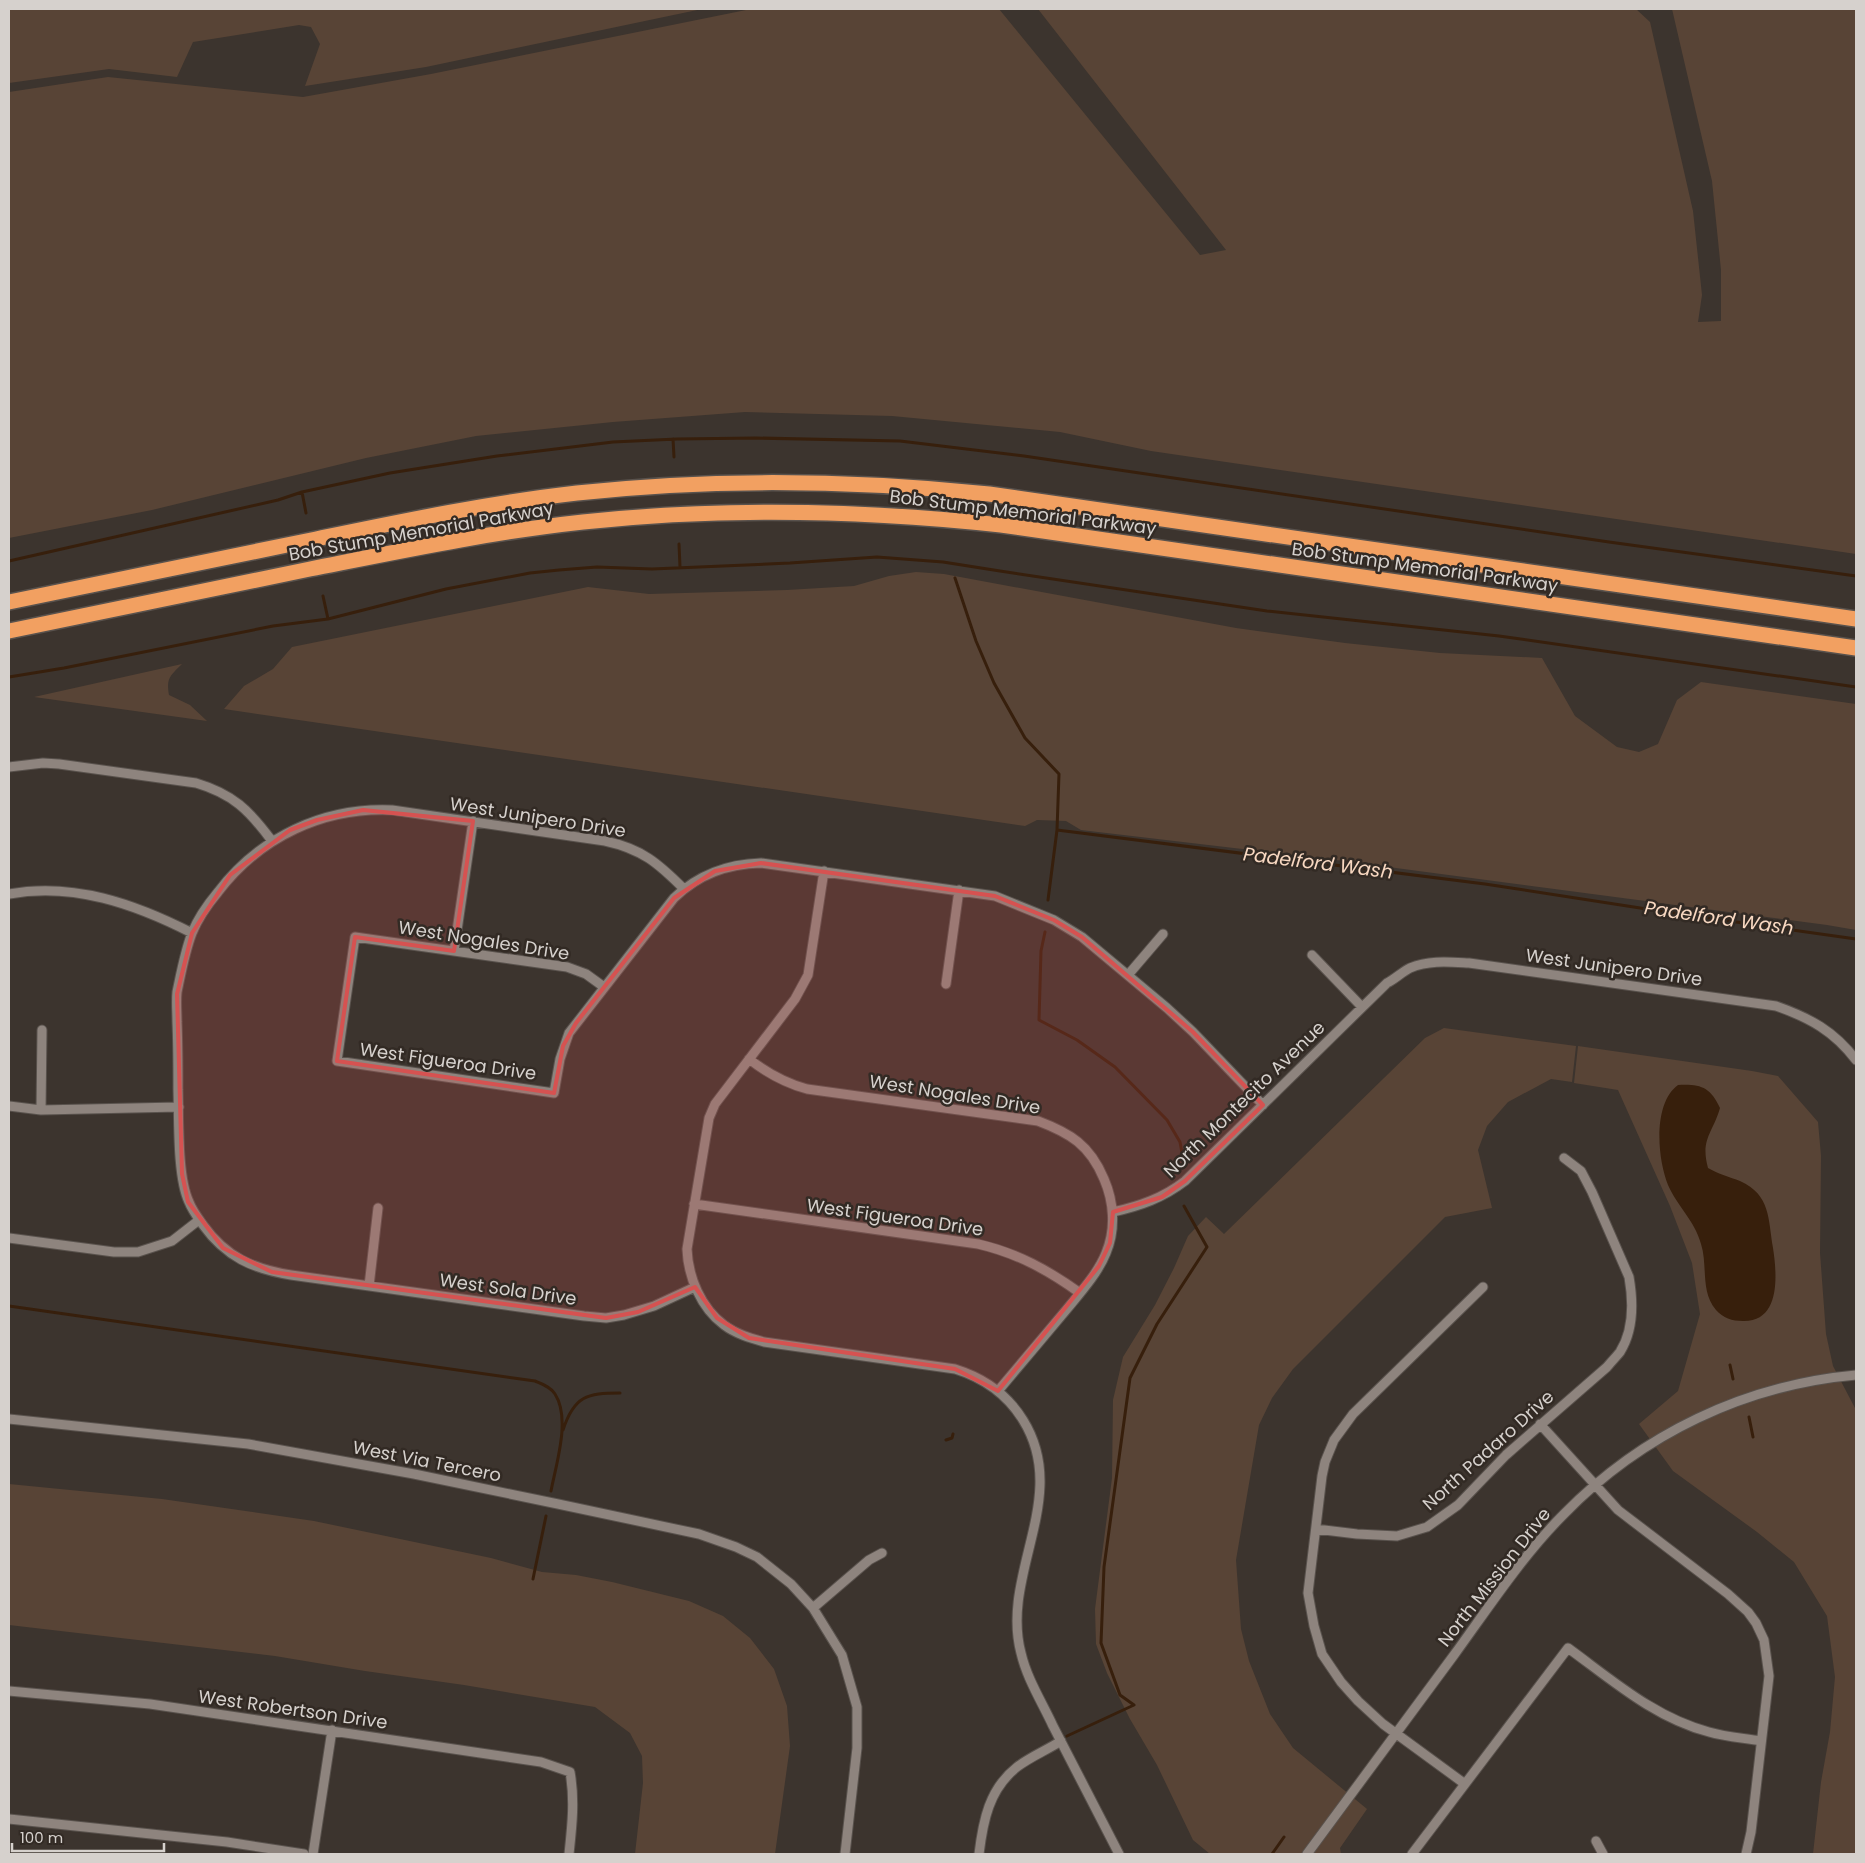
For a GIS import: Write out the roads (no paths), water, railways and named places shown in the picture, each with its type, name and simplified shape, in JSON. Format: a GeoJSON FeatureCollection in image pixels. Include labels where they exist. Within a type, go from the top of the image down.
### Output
{"type":"FeatureCollection","features":[{"type":"Feature","properties":{"kind":"highway","name":"Bob Stump Memorial Parkway"},"geometry":{"type":"LineString","coordinates":[[9,602],[419,518],[502,503],[648,487],[720,483],[819,483],[989,494],[1856,619]]}},
{"type":"Feature","properties":{"kind":"highway","name":"Bob Stump Memorial Parkway"},"geometry":{"type":"LineString","coordinates":[[9,631],[413,548],[511,531],[657,516],[740,512],[814,512],[887,514],[1010,526],[1856,648]]}},
{"type":"Feature","properties":{"kind":"street"},"geometry":{"type":"LineString","coordinates":[[9,767],[42,763],[59,764],[196,783],[223,793],[240,804],[254,817],[272,840]]}},
{"type":"Feature","properties":{"kind":"street","name":"West Junipero Drive"},"geometry":{"type":"LineString","coordinates":[[192,933],[205,909],[230,875],[272,840],[290,830],[317,820],[363,810],[392,810],[617,844],[653,860],[684,889]]}},
{"type":"Feature","properties":{"kind":"street"},"geometry":{"type":"LineString","coordinates":[[454,951],[473,821]]}},
{"type":"Feature","properties":{"kind":"street"},"geometry":{"type":"LineString","coordinates":[[604,986],[667,906],[691,883],[715,870],[761,863],[995,896],[1054,920],[1082,937],[1193,1032],[1262,1105]]}},
{"type":"Feature","properties":{"kind":"street"},"geometry":{"type":"LineString","coordinates":[[824,871],[811,964],[806,981],[795,999],[714,1104],[709,1118],[687,1249],[689,1270],[695,1287],[717,1318],[736,1332],[749,1338],[764,1342],[955,1369],[978,1378],[998,1391],[1018,1412],[1028,1427],[1039,1460],[1041,1490],[1017,1607],[1017,1634],[1020,1653],[1027,1672],[1119,1854]]}},
{"type":"Feature","properties":{"kind":"street"},"geometry":{"type":"LineString","coordinates":[[9,894],[55,890],[100,897],[133,907],[192,933]]}},
{"type":"Feature","properties":{"kind":"street"},"geometry":{"type":"LineString","coordinates":[[946,984],[959,890]]}},
{"type":"Feature","properties":{"kind":"street","name":"West Sola Drive"},"geometry":{"type":"LineString","coordinates":[[192,933],[177,994],[182,1174],[188,1202],[211,1236],[223,1248],[254,1267],[272,1272],[606,1318],[638,1312],[695,1287]]}},
{"type":"Feature","properties":{"kind":"street"},"geometry":{"type":"LineString","coordinates":[[1128,975],[1163,934]]}},
{"type":"Feature","properties":{"kind":"street","name":"West Nogales Drive"},"geometry":{"type":"LineString","coordinates":[[337,1062],[355,937],[567,967],[586,974],[604,986]]}},
{"type":"Feature","properties":{"kind":"street"},"geometry":{"type":"LineString","coordinates":[[1312,955],[1362,1007]]}},
{"type":"Feature","properties":{"kind":"street","name":"West Junipero Drive"},"geometry":{"type":"LineString","coordinates":[[1362,1007],[1387,983],[1410,968],[1428,963],[1469,964],[1776,1006],[1800,1014],[1828,1031],[1835,1036],[1856,1060]]}},
{"type":"Feature","properties":{"kind":"street","name":"West Figueroa Drive"},"geometry":{"type":"LineString","coordinates":[[337,1062],[554,1093],[560,1059],[569,1033],[604,986]]}},
{"type":"Feature","properties":{"kind":"street","name":"North Montecito Avenue"},"geometry":{"type":"LineString","coordinates":[[1113,1212],[1150,1202],[1172,1191],[1185,1181],[1362,1007]]}},
{"type":"Feature","properties":{"kind":"street"},"geometry":{"type":"LineString","coordinates":[[41,1110],[42,1030]]}},
{"type":"Feature","properties":{"kind":"street","name":"West Nogales Drive"},"geometry":{"type":"LineString","coordinates":[[749,1059],[779,1079],[807,1089],[1025,1118],[1057,1128],[1075,1138],[1090,1154],[1102,1172],[1110,1191],[1113,1212],[1110,1243],[1106,1255],[1080,1293],[998,1391]]}},
{"type":"Feature","properties":{"kind":"street"},"geometry":{"type":"LineString","coordinates":[[9,1106],[41,1110],[179,1107]]}},
{"type":"Feature","properties":{"kind":"street","name":"North Padaro Drive"},"geometry":{"type":"LineString","coordinates":[[1316,1529],[1397,1536],[1427,1527],[1458,1505],[1506,1455],[1607,1367],[1620,1351],[1626,1338],[1632,1306],[1628,1277],[1592,1192],[1581,1171],[1564,1158]]}},
{"type":"Feature","properties":{"kind":"street","name":"West Figueroa Drive"},"geometry":{"type":"LineString","coordinates":[[694,1204],[978,1244],[1036,1264],[1054,1274],[1080,1293]]}},
{"type":"Feature","properties":{"kind":"street"},"geometry":{"type":"LineString","coordinates":[[368,1286],[378,1208]]}},
{"type":"Feature","properties":{"kind":"street"},"geometry":{"type":"LineString","coordinates":[[9,1238],[114,1252],[138,1252],[172,1241],[200,1220]]}},
{"type":"Feature","properties":{"kind":"street"},"geometry":{"type":"LineString","coordinates":[[1466,1784],[1396,1733],[1358,1701],[1341,1682],[1322,1654],[1314,1626],[1308,1593],[1325,1462],[1334,1440],[1353,1414],[1483,1287]]}},
{"type":"Feature","properties":{"kind":"street","name":"North Mission Drive"},"geometry":{"type":"LineString","coordinates":[[1307,1854],[1541,1539],[1563,1514],[1594,1485],[1640,1449],[1707,1413],[1783,1386],[1830,1377],[1856,1375]]}},
{"type":"Feature","properties":{"kind":"street","name":"West Via Tercero"},"geometry":{"type":"LineString","coordinates":[[9,1419],[248,1444],[414,1474],[699,1534],[736,1547],[757,1557],[791,1584],[813,1608],[842,1655],[857,1707],[857,1748],[845,1854]]}},
{"type":"Feature","properties":{"kind":"street"},"geometry":{"type":"LineString","coordinates":[[1540,1424],[1628,1520],[1728,1594],[1748,1612],[1756,1623],[1764,1640],[1767,1660],[1768,1694],[1751,1832],[1746,1854]]}},
{"type":"Feature","properties":{"kind":"street"},"geometry":{"type":"LineString","coordinates":[[813,1608],[869,1560],[882,1553]]}},
{"type":"Feature","properties":{"kind":"street"},"geometry":{"type":"LineString","coordinates":[[1412,1854],[1568,1648],[1639,1700],[1670,1718],[1710,1732],[1762,1741]]}},
{"type":"Feature","properties":{"kind":"street","name":"West Robertson Drive"},"geometry":{"type":"LineString","coordinates":[[9,1691],[150,1704],[541,1762],[570,1772],[573,1791],[573,1814],[569,1854]]}},
{"type":"Feature","properties":{"kind":"street"},"geometry":{"type":"LineString","coordinates":[[313,1854],[332,1730]]}},
{"type":"Feature","properties":{"kind":"street"},"geometry":{"type":"LineString","coordinates":[[978,1854],[985,1814],[991,1798],[999,1786],[1018,1766],[1061,1741]]}},
{"type":"Feature","properties":{"kind":"street"},"geometry":{"type":"LineString","coordinates":[[9,1818],[226,1842],[304,1854]]}},
{"type":"Feature","properties":{"kind":"street"},"geometry":{"type":"LineString","coordinates":[[1596,1841],[1603,1854]]}},
{"type":"Feature","properties":{"kind":"waterway"},"geometry":{"type":"LineString","coordinates":[[9,561],[390,473],[497,456],[613,442],[756,438],[900,441],[1024,456],[1609,542],[1856,576]]}},
{"type":"Feature","properties":{"kind":"waterway"},"geometry":{"type":"LineString","coordinates":[[673,439],[674,457]]}},
{"type":"Feature","properties":{"kind":"waterway"},"geometry":{"type":"LineString","coordinates":[[302,492],[306,513]]}},
{"type":"Feature","properties":{"kind":"waterway"},"geometry":{"type":"LineString","coordinates":[[679,544],[680,567]]}},
{"type":"Feature","properties":{"kind":"waterway"},"geometry":{"type":"LineString","coordinates":[[9,677],[64,668],[273,626],[328,619],[446,589],[530,573],[597,567],[652,569],[877,557],[943,562],[1267,611],[1499,636],[1856,687]]}},
{"type":"Feature","properties":{"kind":"waterway","name":"Padelford Wash"},"geometry":{"type":"LineString","coordinates":[[955,578],[976,641],[994,683],[1025,738],[1059,774],[1057,830],[1048,900]]}},
{"type":"Feature","properties":{"kind":"waterway"},"geometry":{"type":"LineString","coordinates":[[323,596],[328,619]]}},
{"type":"Feature","properties":{"kind":"waterway","name":"Padelford Wash"},"geometry":{"type":"LineString","coordinates":[[1057,830],[1485,884],[1856,939]]}},
{"type":"Feature","properties":{"kind":"waterway"},"geometry":{"type":"LineString","coordinates":[[1045,932],[1041,951],[1039,1020],[1077,1040],[1115,1067],[1167,1120],[1180,1142],[1183,1158]]}},
{"type":"Feature","properties":{"kind":"waterway"},"geometry":{"type":"LineString","coordinates":[[1134,1705],[1120,1695],[1101,1643],[1104,1567],[1130,1378],[1157,1324],[1207,1247],[1184,1206]]}},
{"type":"Feature","properties":{"kind":"waterway"},"geometry":{"type":"LineString","coordinates":[[9,1306],[535,1381],[551,1389],[555,1394],[560,1404],[562,1416],[561,1442],[551,1491]]}},
{"type":"Feature","properties":{"kind":"waterway"},"geometry":{"type":"LineString","coordinates":[[1730,1365],[1733,1379]]}},
{"type":"Feature","properties":{"kind":"waterway"},"geometry":{"type":"LineString","coordinates":[[563,1430],[572,1410],[583,1399],[599,1394],[620,1393]]}},
{"type":"Feature","properties":{"kind":"waterway"},"geometry":{"type":"LineString","coordinates":[[1749,1417],[1753,1437]]}},
{"type":"Feature","properties":{"kind":"waterway"},"geometry":{"type":"LineString","coordinates":[[946,1440],[952,1438],[953,1434]]}},
{"type":"Feature","properties":{"kind":"waterway"},"geometry":{"type":"LineString","coordinates":[[533,1579],[546,1516]]}},
{"type":"Feature","properties":{"kind":"waterway"},"geometry":{"type":"LineString","coordinates":[[1067,1736],[1134,1705]]}},
{"type":"Feature","properties":{"kind":"waterway"},"geometry":{"type":"LineString","coordinates":[[1272,1854],[1284,1837]]}}]}
